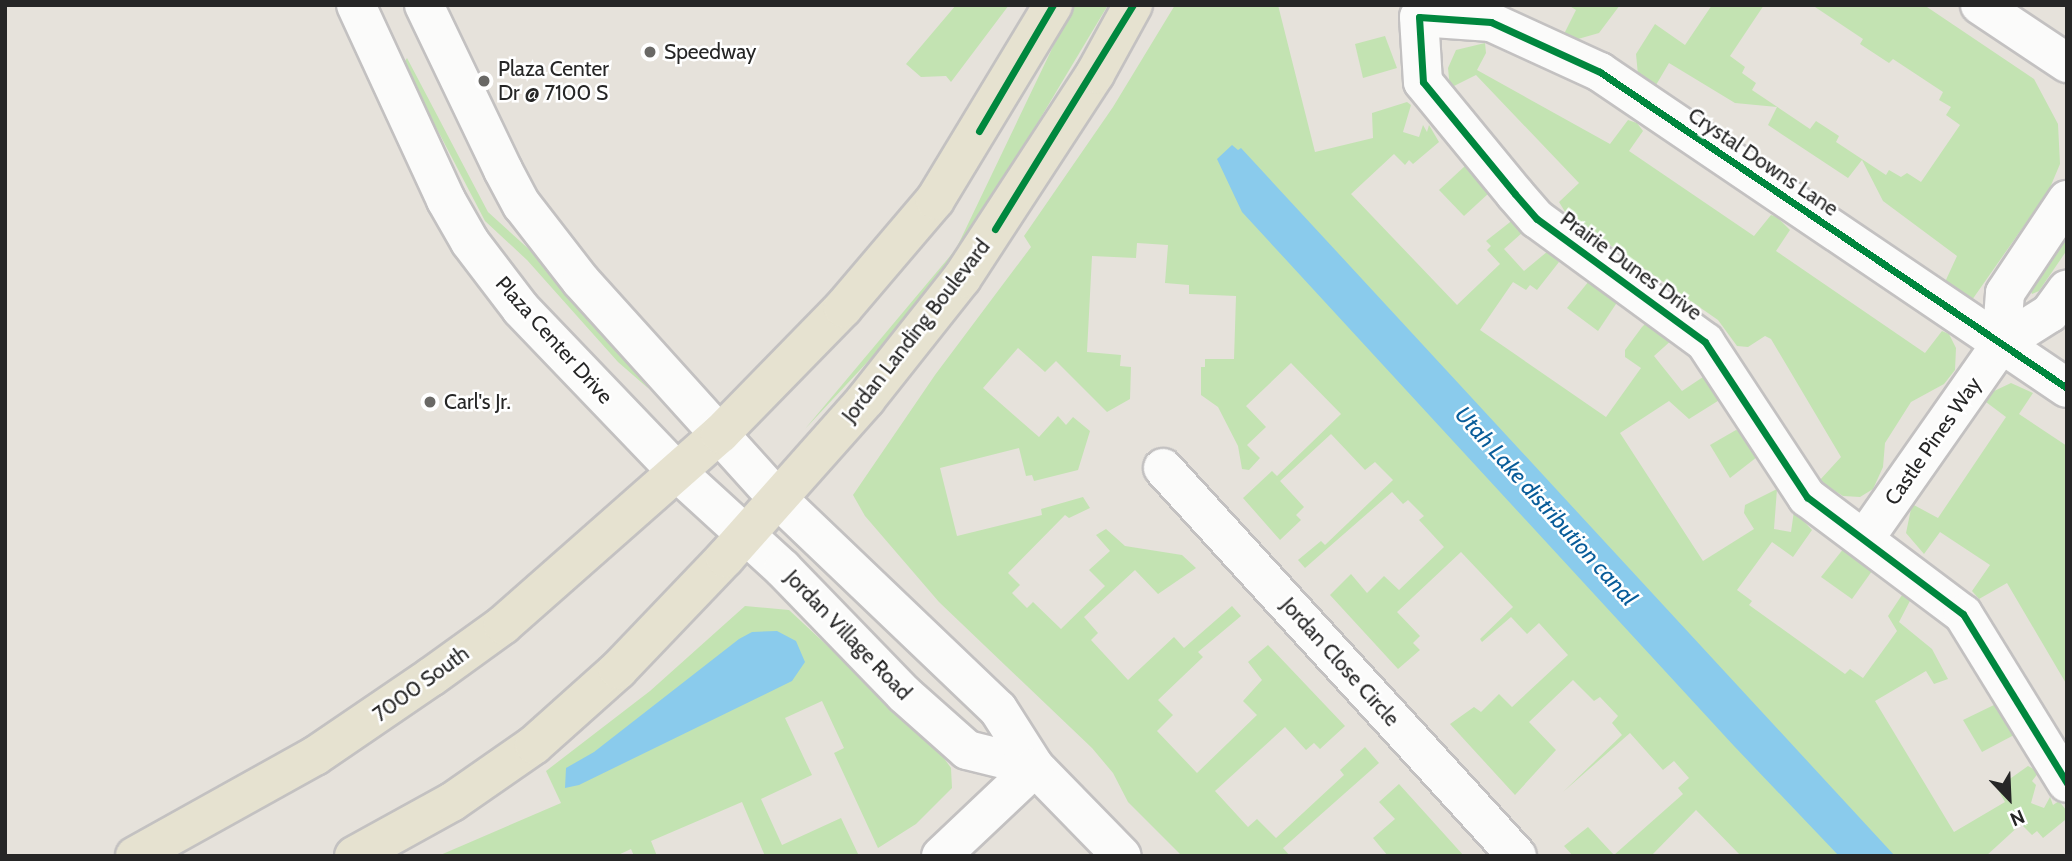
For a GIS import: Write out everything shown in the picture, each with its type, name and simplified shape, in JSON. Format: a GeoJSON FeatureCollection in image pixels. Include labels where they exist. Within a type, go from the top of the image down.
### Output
{"type":"FeatureCollection","features":[{"type":"Feature","properties":{"kind":"main road"},"geometry":{"type":"LineString","coordinates":[[678,473],[844,308],[935,200],[1053,5]]}},
{"type":"Feature","properties":{"kind":"main road","name":"Jordan Landing Boulevard"},"geometry":{"type":"LineString","coordinates":[[746,535],[866,399],[962,278],[1095,74],[1133,5]]}},
{"type":"Feature","properties":{"kind":"main road","name":"7000 South"},"geometry":{"type":"LineString","coordinates":[[135,856],[370,721],[503,625],[678,473]]}},
{"type":"Feature","properties":{"kind":"main road"},"geometry":{"type":"LineString","coordinates":[[354,856],[452,802],[544,736],[618,670],[746,535]]}},
{"type":"Feature","properties":{"kind":"street","name":"Plaza Center Drive"},"geometry":{"type":"LineString","coordinates":[[356,5],[423,155],[471,242],[521,309],[678,473]]}},
{"type":"Feature","properties":{"kind":"street"},"geometry":{"type":"LineString","coordinates":[[424,5],[523,205],[581,281],[778,499],[998,709],[1035,767],[1122,856]]}},
{"type":"Feature","properties":{"kind":"street"},"geometry":{"type":"LineString","coordinates":[[1980,5],[2067,62]]}},
{"type":"Feature","properties":{"kind":"street","name":"Crystal Downs Lane"},"geometry":{"type":"LineString","coordinates":[[1419,17],[1491,22],[1600,72],[2067,388]]}},
{"type":"Feature","properties":{"kind":"street","name":"Prairie Dunes Drive"},"geometry":{"type":"LineString","coordinates":[[1419,17],[1423,82],[1537,219],[1705,342],[1807,497],[1963,614],[2067,783]]}},
{"type":"Feature","properties":{"kind":"street","name":"Castle Pines Way"},"geometry":{"type":"LineString","coordinates":[[2001,344],[2006,293],[2067,200]]}},
{"type":"Feature","properties":{"kind":"street","name":"Castle Pines Way"},"geometry":{"type":"LineString","coordinates":[[1865,538],[2001,344],[2050,313],[2067,290]]}},
{"type":"Feature","properties":{"kind":"street","name":"Jordan Close Circle"},"geometry":{"type":"LineString","coordinates":[[1163,468],[1517,856]]}},
{"type":"Feature","properties":{"kind":"street","name":"Jordan Village Road"},"geometry":{"type":"LineString","coordinates":[[678,473],[746,535],[904,694],[967,750],[1035,767]]}},
{"type":"Feature","properties":{"kind":"street"},"geometry":{"type":"LineString","coordinates":[[941,856],[1035,767]]}},
{"type":"Feature","properties":{"kind":"green space"},"geometry":{"type":"Polygon","coordinates":[[[956,5],[1009,5],[951,82],[946,76],[921,77],[906,64],[956,5]]]}},
{"type":"Feature","properties":{"kind":"green space"},"geometry":{"type":"Polygon","coordinates":[[[1073,5],[1108,5],[967,241],[900,327],[805,429],[956,249],[1073,5]]]}},
{"type":"Feature","properties":{"kind":"green space"},"geometry":{"type":"Polygon","coordinates":[[[1175,5],[1278,5],[1315,152],[1373,138],[1372,113],[1407,102],[1411,105],[1403,132],[1419,137],[1423,125],[1427,132],[1429,125],[1439,142],[1413,164],[1409,160],[1405,165],[1394,154],[1351,194],[1457,305],[1500,264],[1487,250],[1491,246],[1486,241],[1514,219],[1523,232],[1504,249],[1524,271],[1548,251],[1559,262],[1537,290],[1530,285],[1526,290],[1513,282],[1480,330],[1606,417],[1641,368],[1625,357],[1625,350],[1642,327],[1648,321],[1674,338],[1654,356],[1682,391],[1706,375],[1721,399],[1689,419],[1669,401],[1620,433],[1703,561],[1754,529],[1744,513],[1745,505],[1777,489],[1774,529],[1791,532],[1794,511],[1812,530],[1793,557],[1772,542],[1737,590],[1752,601],[1749,605],[1845,674],[1850,669],[1863,678],[1897,631],[1888,616],[1904,592],[1912,597],[1899,622],[1932,649],[1948,679],[1934,684],[1926,671],[1875,701],[1954,832],[2005,802],[1997,788],[2028,766],[2039,772],[2032,781],[2036,785],[2031,803],[2044,808],[2050,797],[2053,805],[2059,801],[2066,810],[2065,820],[2043,838],[2037,831],[2032,835],[2021,824],[1986,856],[1741,856],[1696,810],[1651,856],[1573,856],[1564,846],[1588,827],[1614,855],[1683,794],[1678,788],[1689,778],[1674,761],[1663,770],[1630,733],[1563,792],[1622,735],[1612,723],[1618,716],[1600,697],[1594,701],[1573,680],[1529,722],[1556,750],[1515,795],[1450,724],[1474,707],[1481,712],[1499,694],[1512,707],[1568,655],[1539,623],[1527,634],[1511,617],[1482,642],[1480,639],[1513,607],[1461,552],[1397,612],[1420,636],[1413,643],[1420,650],[1398,669],[1330,595],[1351,574],[1367,593],[1384,576],[1399,590],[1444,547],[1419,520],[1424,516],[1408,500],[1403,504],[1392,492],[1305,568],[1298,560],[1321,541],[1325,545],[1393,480],[1375,462],[1365,470],[1331,434],[1280,481],[1304,507],[1296,515],[1301,520],[1280,540],[1243,498],[1272,471],[1277,476],[1341,414],[1291,363],[1246,406],[1266,427],[1247,445],[1260,458],[1249,470],[1242,469],[1238,446],[1218,407],[1201,395],[1201,367],[1205,367],[1205,359],[1234,359],[1236,296],[1189,294],[1189,285],[1165,283],[1168,245],[1137,243],[1136,258],[1092,256],[1087,352],[1121,355],[1120,366],[1131,367],[1130,399],[1107,412],[1056,361],[1045,372],[1018,348],[983,388],[1039,437],[1058,416],[1066,425],[1073,417],[1090,431],[1078,470],[1034,481],[1032,475],[1026,476],[1019,448],[940,468],[957,536],[1042,515],[1041,509],[1083,497],[1090,508],[1069,518],[1065,515],[1008,573],[1020,585],[1012,593],[1027,608],[1033,602],[1061,629],[1105,586],[1089,570],[1110,551],[1096,535],[1106,529],[1125,546],[1182,555],[1196,568],[1158,594],[1135,570],[1084,617],[1098,633],[1091,640],[1128,680],[1174,637],[1184,648],[1232,606],[1241,616],[1198,652],[1203,657],[1158,700],[1173,715],[1157,731],[1197,773],[1257,715],[1243,701],[1262,680],[1248,662],[1268,645],[1345,726],[1320,749],[1314,743],[1306,750],[1285,727],[1215,791],[1248,827],[1257,819],[1276,838],[1344,775],[1340,770],[1365,747],[1379,763],[1283,848],[1290,856],[1182,856],[1128,802],[1113,773],[1092,748],[939,602],[865,516],[853,495],[935,375],[1031,247],[1024,236],[1113,107],[1175,5]]]}},
{"type":"Feature","properties":{"kind":"green space"},"geometry":{"type":"Polygon","coordinates":[[[1568,5],[1620,5],[1599,33],[1578,39],[1563,36],[1576,10],[1568,5]]]}},
{"type":"Feature","properties":{"kind":"green space"},"geometry":{"type":"Polygon","coordinates":[[[1712,5],[1764,5],[1730,56],[1745,67],[1742,73],[1756,83],[1752,90],[1810,129],[1816,121],[1839,136],[1836,142],[1886,175],[1889,170],[1901,177],[1907,173],[1921,182],[1960,125],[1946,115],[1951,107],[1939,100],[1943,92],[1893,59],[1889,63],[1860,44],[1863,39],[1812,5],[1924,5],[2034,79],[2058,124],[2060,164],[2049,190],[1972,300],[1945,282],[1957,256],[1883,201],[1862,160],[1848,178],[1768,125],[1777,107],[1735,103],[1669,63],[1656,85],[1638,75],[1636,54],[1655,24],[1685,45],[1712,5]]]}},
{"type":"Feature","properties":{"kind":"green space"},"geometry":{"type":"Polygon","coordinates":[[[1385,36],[1397,68],[1363,78],[1355,44],[1385,36]]]}},
{"type":"Feature","properties":{"kind":"green space"},"geometry":{"type":"Polygon","coordinates":[[[1485,43],[1486,53],[1477,70],[1610,144],[1628,120],[1637,123],[1643,131],[1629,151],[1754,236],[1771,215],[1777,217],[1790,230],[1776,251],[1925,353],[1942,331],[1949,334],[1956,348],[1955,370],[1944,384],[1911,402],[1885,443],[1883,467],[1873,489],[1860,497],[1843,496],[1819,481],[1841,457],[1771,339],[1765,336],[1748,347],[1737,346],[1718,320],[1567,215],[1559,202],[1579,183],[1476,75],[1450,88],[1448,68],[1456,50],[1485,43]]]}},
{"type":"Feature","properties":{"kind":"green space"},"geometry":{"type":"Polygon","coordinates":[[[407,58],[488,212],[532,252],[649,389],[618,362],[527,260],[485,221],[403,64],[407,58]]]}},
{"type":"Feature","properties":{"kind":"green space"},"geometry":{"type":"Polygon","coordinates":[[[1465,166],[1489,193],[1464,216],[1439,190],[1465,166]]]}},
{"type":"Feature","properties":{"kind":"green space"},"geometry":{"type":"Polygon","coordinates":[[[2067,230],[2067,250],[2039,291],[2032,294],[2029,288],[2067,230]]]}},
{"type":"Feature","properties":{"kind":"green space"},"geometry":{"type":"Polygon","coordinates":[[[1589,281],[1618,301],[1598,331],[1567,308],[1589,281]]]}},
{"type":"Feature","properties":{"kind":"green space"},"geometry":{"type":"Polygon","coordinates":[[[2011,383],[2033,393],[2019,414],[2067,446],[2067,685],[2007,583],[1979,599],[1972,591],[1990,565],[1940,532],[1924,554],[1906,533],[1912,504],[1938,518],[2006,417],[1986,402],[1992,392],[2011,383]]]}},
{"type":"Feature","properties":{"kind":"green space"},"geometry":{"type":"Polygon","coordinates":[[[1736,430],[1743,432],[1757,457],[1730,478],[1710,445],[1736,430]]]}},
{"type":"Feature","properties":{"kind":"green space"},"geometry":{"type":"Polygon","coordinates":[[[1844,548],[1872,571],[1852,599],[1821,577],[1844,548]]]}},
{"type":"Feature","properties":{"kind":"green space"},"geometry":{"type":"Polygon","coordinates":[[[745,606],[789,610],[936,747],[951,768],[952,788],[916,824],[878,848],[834,753],[844,748],[822,701],[785,718],[812,775],[761,799],[782,845],[841,818],[859,856],[765,856],[742,802],[651,841],[657,856],[634,856],[631,849],[616,856],[438,856],[561,803],[546,771],[650,691],[745,606]]]}},
{"type":"Feature","properties":{"kind":"green space"},"geometry":{"type":"Polygon","coordinates":[[[1996,704],[2014,735],[1982,752],[1963,720],[1996,704]]]}},
{"type":"Feature","properties":{"kind":"green space"},"geometry":{"type":"Polygon","coordinates":[[[1399,784],[1464,856],[1388,856],[1373,838],[1395,819],[1379,802],[1399,784]]]}},
{"type":"Feature","properties":{"kind":"water","name":"Utah Lake distribution canal"},"geometry":{"type":"Polygon","coordinates":[[[1232,145],[1238,150],[1241,148],[1895,856],[1839,856],[1734,746],[1242,212],[1217,159],[1232,145]]]}},
{"type":"Feature","properties":{"kind":"water"},"geometry":{"type":"Polygon","coordinates":[[[777,631],[796,641],[805,662],[792,681],[579,785],[565,788],[566,768],[594,752],[739,639],[752,632],[777,631]]]}},
{"type":"Feature","properties":{"kind":"cycle path"},"geometry":{"type":"LineString","coordinates":[[979,131],[1053,5]]}},
{"type":"Feature","properties":{"kind":"cycle path"},"geometry":{"type":"LineString","coordinates":[[995,229],[1133,5]]}},
{"type":"Feature","properties":{"kind":"cycle path"},"geometry":{"type":"LineString","coordinates":[[2067,388],[1600,72],[1491,22],[1419,17],[1423,82],[1515,194],[1537,219],[1705,342],[1807,497],[1963,614],[2067,783]]}},
{"type":"Feature","properties":{"kind":"place","name":"Speedway"},"geometry":{"type":"Point","coordinates":[650,52]}},
{"type":"Feature","properties":{"kind":"place","name":"Plaza Center Dr @ 7100 S"},"geometry":{"type":"Point","coordinates":[484,81]}},
{"type":"Feature","properties":{"kind":"place","name":"Carl's Jr."},"geometry":{"type":"Point","coordinates":[430,402]}}]}
